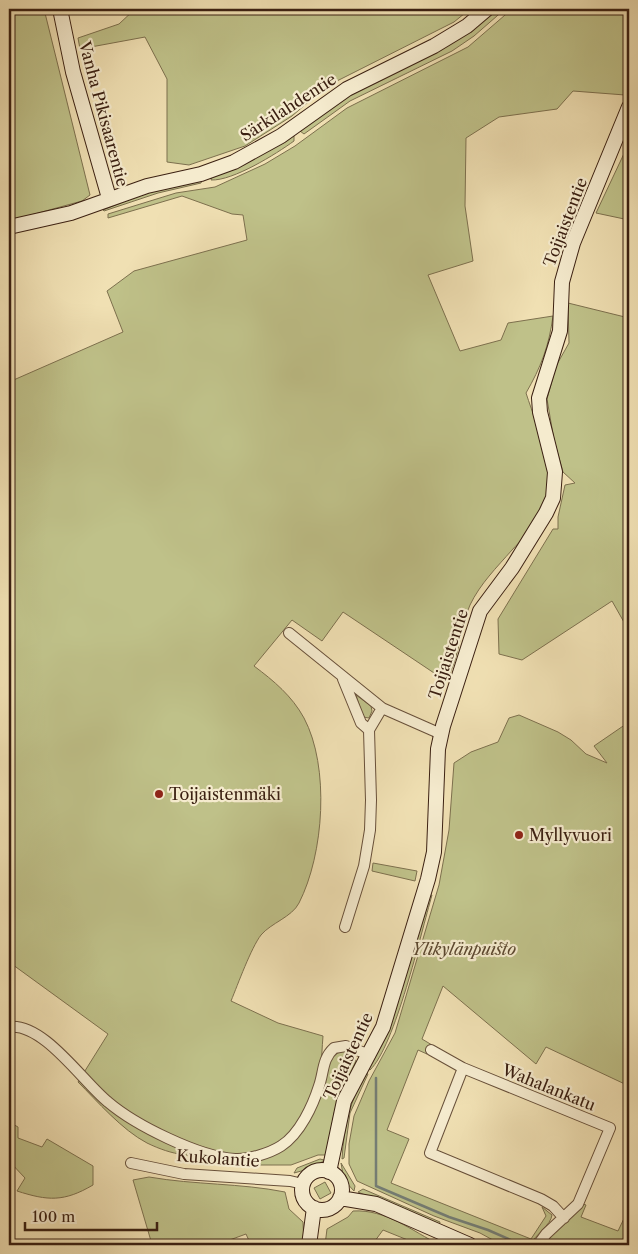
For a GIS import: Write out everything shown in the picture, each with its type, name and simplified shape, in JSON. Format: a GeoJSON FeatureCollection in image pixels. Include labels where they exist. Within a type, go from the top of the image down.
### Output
{"type":"FeatureCollection","features":[{"type":"Feature","properties":{"kind":"street","name":"Vanha Pikisaarentie"},"geometry":{"type":"LineString","coordinates":[[60,9],[73,72],[109,198]]}},
{"type":"Feature","properties":{"kind":"street","name":"Särkilahdentie"},"geometry":{"type":"LineString","coordinates":[[9,227],[71,213],[152,184],[216,170],[241,159],[281,136],[347,89],[434,46],[467,26],[487,9]]}},
{"type":"Feature","properties":{"kind":"street","name":"Toijaistentie"},"geometry":{"type":"LineString","coordinates":[[330,1172],[344,1101],[370,1055],[390,1008],[430,870],[434,852],[437,761],[441,734],[480,611],[512,568],[546,513],[553,498],[554,465],[540,412],[539,398],[560,331],[562,282],[573,243],[629,107]]}},
{"type":"Feature","properties":{"kind":"street"},"geometry":{"type":"LineString","coordinates":[[289,632],[382,708],[441,734]]}},
{"type":"Feature","properties":{"kind":"street"},"geometry":{"type":"LineString","coordinates":[[343,678],[361,723],[369,730]]}},
{"type":"Feature","properties":{"kind":"street"},"geometry":{"type":"LineString","coordinates":[[345,928],[364,866],[370,830],[369,730],[382,708]]}},
{"type":"Feature","properties":{"kind":"street"},"geometry":{"type":"LineString","coordinates":[[9,1027],[25,1027],[42,1038],[108,1102],[132,1120],[208,1154],[236,1160],[256,1156],[282,1146],[298,1129],[314,1099],[326,1059],[334,1048],[346,1046],[370,1055]]}},
{"type":"Feature","properties":{"kind":"street","name":"Wahalankatu"},"geometry":{"type":"LineString","coordinates":[[432,1050],[464,1068],[610,1128],[578,1204],[546,1234],[538,1245]]}},
{"type":"Feature","properties":{"kind":"street"},"geometry":{"type":"LineString","coordinates":[[464,1068],[430,1154],[541,1199],[553,1206],[564,1218]]}},
{"type":"Feature","properties":{"kind":"street","name":"Kukolantie"},"geometry":{"type":"LineString","coordinates":[[131,1163],[184,1174],[290,1180],[303,1184]]}},
{"type":"Feature","properties":{"kind":"street"},"geometry":{"type":"LineString","coordinates":[[314,1172],[330,1172],[337,1177],[341,1185],[340,1198],[328,1208],[314,1208],[304,1198],[303,1184],[314,1172]]}},
{"type":"Feature","properties":{"kind":"street"},"geometry":{"type":"LineString","coordinates":[[340,1198],[376,1204],[470,1245]]}},
{"type":"Feature","properties":{"kind":"street"},"geometry":{"type":"LineString","coordinates":[[309,1245],[314,1208]]}},
{"type":"Feature","properties":{"kind":"green space"},"geometry":{"type":"Polygon","coordinates":[[[17,9],[44,9],[90,195],[82,201],[9,221],[9,20],[17,9]]]}},
{"type":"Feature","properties":{"kind":"green space"},"geometry":{"type":"Polygon","coordinates":[[[135,9],[470,9],[454,22],[327,86],[292,116],[245,146],[189,165],[167,162],[167,79],[145,37],[80,49],[78,38],[119,24],[135,9]]]}},
{"type":"Feature","properties":{"kind":"green space"},"geometry":{"type":"Polygon","coordinates":[[[494,9],[505,9],[474,36],[452,51],[350,101],[304,134],[300,131],[322,111],[486,17],[494,9]]]}},
{"type":"Feature","properties":{"kind":"green space"},"geometry":{"type":"Polygon","coordinates":[[[512,9],[629,9],[629,81],[625,95],[573,91],[557,109],[499,117],[466,138],[465,206],[473,261],[428,275],[460,351],[501,340],[508,323],[553,316],[544,356],[526,393],[546,457],[548,490],[544,506],[532,529],[489,576],[474,597],[466,614],[455,662],[446,681],[343,612],[322,641],[292,620],[254,666],[282,689],[304,718],[318,761],[321,811],[314,860],[299,903],[292,912],[261,935],[249,957],[231,1001],[278,1023],[323,1036],[320,1070],[302,1115],[287,1136],[270,1149],[245,1154],[200,1156],[166,1151],[147,1143],[128,1131],[78,1082],[108,1034],[9,962],[9,382],[123,332],[107,291],[134,271],[247,240],[243,215],[232,214],[182,196],[108,218],[108,214],[176,193],[215,187],[265,164],[295,146],[347,108],[468,47],[512,9]]]}},
{"type":"Feature","properties":{"kind":"green space"},"geometry":{"type":"Polygon","coordinates":[[[294,135],[294,141],[254,166],[231,176],[211,180],[212,177],[294,135]]]}},
{"type":"Feature","properties":{"kind":"green space"},"geometry":{"type":"Polygon","coordinates":[[[629,143],[629,220],[596,213],[629,143]]]}},
{"type":"Feature","properties":{"kind":"green space"},"geometry":{"type":"Polygon","coordinates":[[[202,180],[201,183],[158,193],[103,210],[145,193],[202,180]]]}},
{"type":"Feature","properties":{"kind":"green space"},"geometry":{"type":"Polygon","coordinates":[[[568,303],[629,318],[629,631],[612,601],[522,660],[499,654],[498,619],[553,529],[558,529],[558,517],[565,485],[575,483],[563,472],[554,440],[547,399],[556,366],[569,343],[568,303]]]}},
{"type":"Feature","properties":{"kind":"green space"},"geometry":{"type":"Polygon","coordinates":[[[356,695],[371,706],[372,711],[369,718],[363,717],[356,695]]]}},
{"type":"Feature","properties":{"kind":"green space","name":"Ylikylänpuisto"},"geometry":{"type":"Polygon","coordinates":[[[519,715],[558,732],[571,740],[586,754],[607,763],[594,746],[629,722],[629,1086],[546,1047],[536,1064],[443,986],[422,1039],[432,1045],[427,1054],[418,1050],[387,1130],[409,1139],[391,1183],[531,1239],[546,1216],[542,1207],[552,1215],[549,1222],[530,1245],[502,1245],[480,1233],[434,1216],[357,1181],[349,1164],[349,1144],[354,1116],[369,1081],[395,1033],[439,885],[449,830],[454,763],[471,752],[498,742],[509,718],[519,715]]]}},
{"type":"Feature","properties":{"kind":"green space"},"geometry":{"type":"Polygon","coordinates":[[[373,863],[417,871],[415,881],[372,871],[373,863]]]}},
{"type":"Feature","properties":{"kind":"green space"},"geometry":{"type":"Polygon","coordinates":[[[429,895],[432,895],[398,1014],[389,1038],[370,1070],[367,1068],[429,895]]]}},
{"type":"Feature","properties":{"kind":"green space"},"geometry":{"type":"Polygon","coordinates":[[[342,1050],[354,1052],[352,1056],[356,1061],[335,1109],[326,1155],[318,1155],[291,1165],[239,1165],[240,1160],[289,1143],[330,1059],[342,1050]]]}},
{"type":"Feature","properties":{"kind":"green space"},"geometry":{"type":"Polygon","coordinates":[[[365,1072],[368,1074],[350,1113],[344,1158],[342,1159],[344,1135],[349,1114],[355,1094],[365,1072]]]}},
{"type":"Feature","properties":{"kind":"green space"},"geometry":{"type":"Polygon","coordinates":[[[9,1122],[18,1127],[18,1138],[42,1147],[47,1139],[93,1166],[93,1185],[73,1195],[56,1198],[38,1197],[17,1191],[25,1178],[9,1161],[11,1143],[9,1142],[9,1122]]]}},
{"type":"Feature","properties":{"kind":"green space"},"geometry":{"type":"Polygon","coordinates":[[[320,1159],[324,1160],[316,1167],[294,1173],[297,1168],[320,1159]]]}},
{"type":"Feature","properties":{"kind":"green space"},"geometry":{"type":"Polygon","coordinates":[[[341,1163],[355,1186],[354,1191],[344,1180],[341,1163]]]}},
{"type":"Feature","properties":{"kind":"green space"},"geometry":{"type":"Polygon","coordinates":[[[149,1177],[285,1192],[289,1209],[303,1222],[304,1245],[251,1245],[246,1234],[216,1245],[138,1245],[151,1241],[133,1180],[149,1177]]]}},
{"type":"Feature","properties":{"kind":"green space"},"geometry":{"type":"Polygon","coordinates":[[[325,1182],[331,1193],[320,1199],[314,1188],[325,1182]]]}},
{"type":"Feature","properties":{"kind":"green space"},"geometry":{"type":"Polygon","coordinates":[[[363,1189],[440,1222],[439,1226],[358,1192],[363,1189]]]}},
{"type":"Feature","properties":{"kind":"green space"},"geometry":{"type":"Polygon","coordinates":[[[583,1204],[586,1205],[581,1217],[618,1231],[629,1208],[629,1245],[543,1245],[583,1204]]]}},
{"type":"Feature","properties":{"kind":"green space"},"geometry":{"type":"Polygon","coordinates":[[[353,1211],[365,1211],[388,1217],[440,1245],[420,1245],[383,1230],[372,1245],[325,1245],[327,1229],[348,1217],[353,1211]]]}},
{"type":"Feature","properties":{"kind":"waterway"},"geometry":{"type":"LineString","coordinates":[[376,1078],[376,1186],[522,1245]]}},
{"type":"Feature","properties":{"kind":"place","name":"Toijaistenmäki"},"geometry":{"type":"Point","coordinates":[159,794]}},
{"type":"Feature","properties":{"kind":"place","name":"Myllyvuori"},"geometry":{"type":"Point","coordinates":[519,835]}}]}
